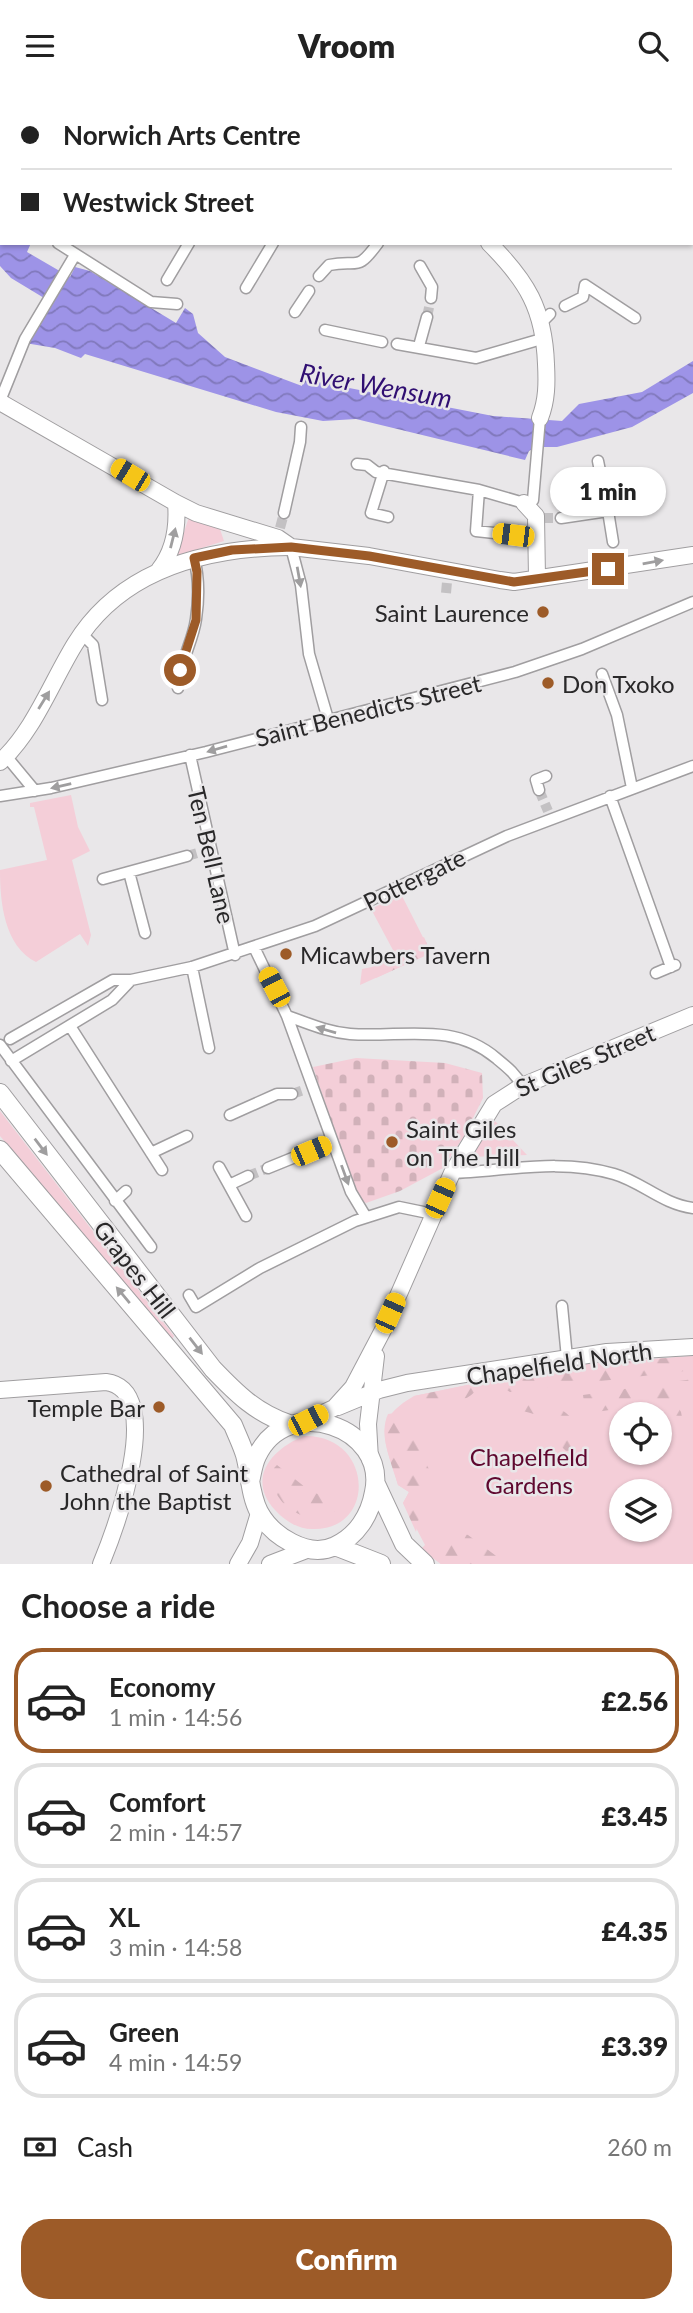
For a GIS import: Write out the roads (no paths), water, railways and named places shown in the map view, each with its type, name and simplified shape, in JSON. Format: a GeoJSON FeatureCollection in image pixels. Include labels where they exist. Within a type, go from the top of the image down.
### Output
{"type":"FeatureCollection","features":[{"type":"Feature","properties":{"kind":"main road","name":"Grapes Hill"},"geometry":{"type":"LineString","coordinates":[[0,1093],[213,1369],[244,1402],[267,1417],[289,1424]]}},
{"type":"Feature","properties":{"kind":"main road","name":"Grapes Hill"},"geometry":{"type":"LineString","coordinates":[[0,1150],[233,1425],[245,1457],[250,1482]]}},
{"type":"Feature","properties":{"kind":"main road"},"geometry":{"type":"LineString","coordinates":[[376,1484],[364,1521],[335,1546],[322,1550],[292,1543],[259,1513],[250,1482],[257,1455],[289,1424],[308,1420],[346,1431],[364,1450],[371,1463],[376,1484],[404,1544],[425,1564]]}},
{"type":"Feature","properties":{"kind":"main road"},"geometry":{"type":"LineString","coordinates":[[335,1546],[381,1564]]}},
{"type":"Feature","properties":{"kind":"street"},"geometry":{"type":"LineString","coordinates":[[61,245],[151,302],[177,304]]}},
{"type":"Feature","properties":{"kind":"street"},"geometry":{"type":"LineString","coordinates":[[167,281],[188,245]]}},
{"type":"Feature","properties":{"kind":"street"},"geometry":{"type":"LineString","coordinates":[[246,288],[272,245]]}},
{"type":"Feature","properties":{"kind":"street"},"geometry":{"type":"LineString","coordinates":[[319,276],[329,265],[355,265],[364,261],[376,245]]}},
{"type":"Feature","properties":{"kind":"street"},"geometry":{"type":"LineString","coordinates":[[491,245],[510,263],[527,288],[546,325],[547,387],[540,418],[534,509],[537,578]]}},
{"type":"Feature","properties":{"kind":"street"},"geometry":{"type":"LineString","coordinates":[[75,255],[25,339],[0,401],[197,513],[277,532],[291,547],[299,576],[309,654],[328,719]]}},
{"type":"Feature","properties":{"kind":"street"},"geometry":{"type":"LineString","coordinates":[[420,266],[432,287],[431,298]]}},
{"type":"Feature","properties":{"kind":"street"},"geometry":{"type":"LineString","coordinates":[[565,306],[583,297],[584,285],[635,318]]}},
{"type":"Feature","properties":{"kind":"street"},"geometry":{"type":"LineString","coordinates":[[295,312],[309,291]]}},
{"type":"Feature","properties":{"kind":"street"},"geometry":{"type":"LineString","coordinates":[[419,346],[427,317]]}},
{"type":"Feature","properties":{"kind":"street"},"geometry":{"type":"LineString","coordinates":[[397,344],[476,358],[546,325]]}},
{"type":"Feature","properties":{"kind":"street"},"geometry":{"type":"LineString","coordinates":[[325,330],[382,342]]}},
{"type":"Feature","properties":{"kind":"street"},"geometry":{"type":"LineString","coordinates":[[284,513],[300,442],[300,427]]}},
{"type":"Feature","properties":{"kind":"street"},"geometry":{"type":"LineString","coordinates":[[598,461],[613,542]]}},
{"type":"Feature","properties":{"kind":"street"},"geometry":{"type":"LineString","coordinates":[[357,464],[367,464],[376,472],[384,471],[479,490],[534,509]]}},
{"type":"Feature","properties":{"kind":"street"},"geometry":{"type":"LineString","coordinates":[[384,471],[371,513],[388,517]]}},
{"type":"Feature","properties":{"kind":"street"},"geometry":{"type":"LineString","coordinates":[[479,490],[476,531],[513,535]]}},
{"type":"Feature","properties":{"kind":"street"},"geometry":{"type":"LineString","coordinates":[[159,570],[168,560],[175,533],[176,503]]}},
{"type":"Feature","properties":{"kind":"street"},"geometry":{"type":"LineString","coordinates":[[561,518],[608,510]]}},
{"type":"Feature","properties":{"kind":"street"},"geometry":{"type":"LineString","coordinates":[[35,790],[3,759],[48,695],[82,634],[102,609],[126,589],[159,570],[194,558],[232,550],[291,547],[369,556],[514,582],[693,555]]}},
{"type":"Feature","properties":{"kind":"street"},"geometry":{"type":"LineString","coordinates":[[178,688],[181,660],[196,620],[197,572],[194,558]]}},
{"type":"Feature","properties":{"kind":"street","name":"Saint Benedicts Street"},"geometry":{"type":"LineString","coordinates":[[0,796],[190,755],[515,672],[582,649],[693,602]]}},
{"type":"Feature","properties":{"kind":"street"},"geometry":{"type":"LineString","coordinates":[[82,634],[93,645],[102,700]]}},
{"type":"Feature","properties":{"kind":"street"},"geometry":{"type":"LineString","coordinates":[[602,674],[617,715],[632,787]]}},
{"type":"Feature","properties":{"kind":"street","name":"Ten Bell Lane"},"geometry":{"type":"LineString","coordinates":[[190,755],[206,851],[235,955]]}},
{"type":"Feature","properties":{"kind":"street","name":"Pottergate"},"geometry":{"type":"LineString","coordinates":[[5,1042],[118,979],[131,980],[192,967],[235,955],[315,926],[550,815],[693,766]]}},
{"type":"Feature","properties":{"kind":"street"},"geometry":{"type":"LineString","coordinates":[[538,790],[536,780],[546,776]]}},
{"type":"Feature","properties":{"kind":"street"},"geometry":{"type":"LineString","coordinates":[[610,796],[673,966],[656,973]]}},
{"type":"Feature","properties":{"kind":"street"},"geometry":{"type":"LineString","coordinates":[[103,879],[187,856]]}},
{"type":"Feature","properties":{"kind":"street"},"geometry":{"type":"LineString","coordinates":[[129,872],[145,933]]}},
{"type":"Feature","properties":{"kind":"street"},"geometry":{"type":"LineString","coordinates":[[254,947],[287,1016],[351,1192],[366,1217]]}},
{"type":"Feature","properties":{"kind":"street"},"geometry":{"type":"LineString","coordinates":[[192,967],[209,1048]]}},
{"type":"Feature","properties":{"kind":"street"},"geometry":{"type":"LineString","coordinates":[[11,1061],[121,994],[131,980]]}},
{"type":"Feature","properties":{"kind":"street","name":"St Giles Street"},"geometry":{"type":"LineString","coordinates":[[379,1337],[452,1173],[494,1104],[522,1086],[693,1014]]}},
{"type":"Feature","properties":{"kind":"street"},"geometry":{"type":"LineString","coordinates":[[287,1016],[333,1032],[367,1035],[429,1032],[462,1038],[492,1054],[514,1073],[522,1086]]}},
{"type":"Feature","properties":{"kind":"street"},"geometry":{"type":"LineString","coordinates":[[70,1026],[162,1170]]}},
{"type":"Feature","properties":{"kind":"street"},"geometry":{"type":"LineString","coordinates":[[5,1042],[11,1061],[151,1247]]}},
{"type":"Feature","properties":{"kind":"street"},"geometry":{"type":"LineString","coordinates":[[304,1090],[316,1094]]}},
{"type":"Feature","properties":{"kind":"street"},"geometry":{"type":"LineString","coordinates":[[230,1115],[277,1094],[292,1094]]}},
{"type":"Feature","properties":{"kind":"street"},"geometry":{"type":"LineString","coordinates":[[151,1153],[187,1136]]}},
{"type":"Feature","properties":{"kind":"street"},"geometry":{"type":"LineString","coordinates":[[268,1168],[332,1142]]}},
{"type":"Feature","properties":{"kind":"street"},"geometry":{"type":"LineString","coordinates":[[452,1173],[548,1166],[578,1168],[615,1174],[670,1203],[693,1208]]}},
{"type":"Feature","properties":{"kind":"street"},"geometry":{"type":"LineString","coordinates":[[219,1167],[246,1216]]}},
{"type":"Feature","properties":{"kind":"street"},"geometry":{"type":"LineString","coordinates":[[229,1185],[248,1176]]}},
{"type":"Feature","properties":{"kind":"street"},"geometry":{"type":"LineString","coordinates":[[115,1201],[126,1191]]}},
{"type":"Feature","properties":{"kind":"street"},"geometry":{"type":"LineString","coordinates":[[189,1295],[197,1307],[268,1263],[366,1217],[399,1207],[433,1214]]}},
{"type":"Feature","properties":{"kind":"street"},"geometry":{"type":"LineString","coordinates":[[562,1306],[567,1358]]}},
{"type":"Feature","properties":{"kind":"street"},"geometry":{"type":"LineString","coordinates":[[371,1463],[368,1433],[370,1393],[379,1337]]}},
{"type":"Feature","properties":{"kind":"street"},"geometry":{"type":"LineString","coordinates":[[334,1408],[353,1387],[379,1337]]}},
{"type":"Feature","properties":{"kind":"street","name":"Chapelfield North"},"geometry":{"type":"LineString","coordinates":[[308,1420],[370,1393],[426,1382],[607,1352],[693,1347]]}},
{"type":"Feature","properties":{"kind":"street"},"geometry":{"type":"LineString","coordinates":[[0,1390],[106,1381],[116,1383],[129,1396],[135,1407],[136,1425],[132,1457],[113,1534],[101,1564]]}},
{"type":"Feature","properties":{"kind":"street","name":"Chapelfield North"},"geometry":{"type":"LineString","coordinates":[[370,1413],[389,1398],[426,1382]]}},
{"type":"Feature","properties":{"kind":"street"},"geometry":{"type":"LineString","coordinates":[[238,1564],[250,1543],[259,1513]]}},
{"type":"Feature","properties":{"kind":"street"},"geometry":{"type":"LineString","coordinates":[[270,1564],[309,1549]]}},
{"type":"Feature","properties":{"kind":"water"},"geometry":{"type":"Polygon","coordinates":[[[0,245],[30,245],[27,252],[70,277],[75,267],[90,271],[176,323],[185,308],[193,314],[198,333],[225,357],[302,386],[303,379],[493,416],[562,421],[579,404],[642,392],[693,361],[693,393],[632,427],[557,447],[536,447],[529,451],[525,460],[356,419],[323,421],[276,412],[85,354],[81,358],[55,348],[25,343],[49,301],[11,278],[0,266],[0,245]]]}},
{"type":"Feature","properties":{"kind":"tunnel"},"geometry":{"type":"LineString","coordinates":[[427,317],[431,298]]}},
{"type":"Feature","properties":{"kind":"tunnel"},"geometry":{"type":"LineString","coordinates":[[280,528],[284,513]]}},
{"type":"Feature","properties":{"kind":"tunnel"},"geometry":{"type":"LineString","coordinates":[[543,518],[561,518]]}},
{"type":"Feature","properties":{"kind":"tunnel"},"geometry":{"type":"LineString","coordinates":[[446,593],[447,582]]}},
{"type":"Feature","properties":{"kind":"tunnel"},"geometry":{"type":"LineString","coordinates":[[539,790],[548,811]]}},
{"type":"Feature","properties":{"kind":"tunnel"},"geometry":{"type":"LineString","coordinates":[[187,856],[201,852]]}},
{"type":"Feature","properties":{"kind":"tunnel"},"geometry":{"type":"LineString","coordinates":[[292,1094],[304,1090]]}},
{"type":"Feature","properties":{"kind":"tunnel"},"geometry":{"type":"LineString","coordinates":[[248,1176],[268,1168]]}},
{"type":"Feature","properties":{"kind":"place","name":"Saint Laurence"},"geometry":{"type":"Point","coordinates":[543,612]}},
{"type":"Feature","properties":{"kind":"place","name":"Don Txoko"},"geometry":{"type":"Point","coordinates":[548,683]}},
{"type":"Feature","properties":{"kind":"place","name":"Micawbers Tavern"},"geometry":{"type":"Point","coordinates":[286,954]}},
{"type":"Feature","properties":{"kind":"place","name":"Saint Giles on The Hill"},"geometry":{"type":"Point","coordinates":[392,1142]}},
{"type":"Feature","properties":{"kind":"place","name":"Temple Bar"},"geometry":{"type":"Point","coordinates":[159,1407]}},
{"type":"Feature","properties":{"kind":"place","name":"Cathedral of Saint John the Baptist"},"geometry":{"type":"Point","coordinates":[46,1486]}},
{"type":"Feature","properties":{"kind":"water label","name":"River Wensum"},"geometry":{"type":"Point","coordinates":[376,385]}},
{"type":"Feature","properties":{"kind":"park label","name":"Chapelfield Gardens"},"geometry":{"type":"Point","coordinates":[529,1470]}}]}
